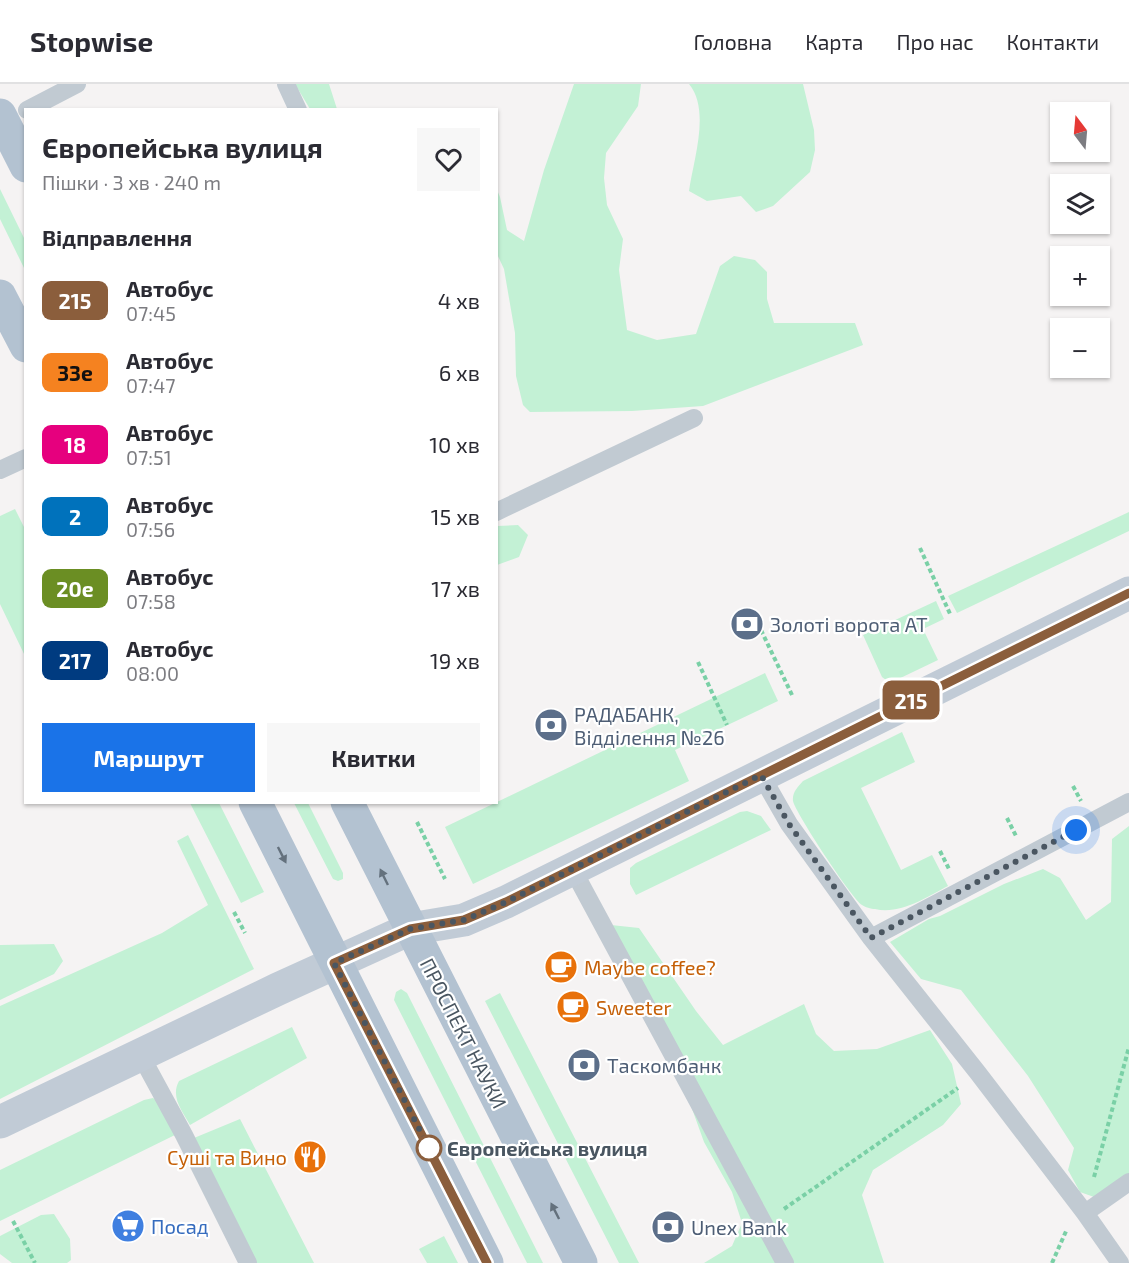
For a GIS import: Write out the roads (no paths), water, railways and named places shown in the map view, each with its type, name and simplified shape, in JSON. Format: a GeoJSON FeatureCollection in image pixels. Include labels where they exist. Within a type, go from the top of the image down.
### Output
{"type":"FeatureCollection","features":[{"type":"Feature","properties":{"kind":"main road"},"geometry":{"type":"LineString","coordinates":[[14,114],[24,157]]}},
{"type":"Feature","properties":{"kind":"main road"},"geometry":{"type":"LineString","coordinates":[[0,296],[24,342]]}},
{"type":"Feature","properties":{"kind":"main road"},"geometry":{"type":"LineString","coordinates":[[0,1122],[140,1054],[410,929],[464,920],[506,902],[1129,592]]}},
{"type":"Feature","properties":{"kind":"main road"},"geometry":{"type":"LineString","coordinates":[[256,804],[487,1263]]}},
{"type":"Feature","properties":{"kind":"main road","name":"ПРОСПЕКТ НАУКИ"},"geometry":{"type":"LineString","coordinates":[[348,804],[581,1263]]}},
{"type":"Feature","properties":{"kind":"lane"},"geometry":{"type":"LineString","coordinates":[[27,108],[77,84]]}},
{"type":"Feature","properties":{"kind":"lane"},"geometry":{"type":"LineString","coordinates":[[286,84],[297,108]]}},
{"type":"Feature","properties":{"kind":"lane"},"geometry":{"type":"LineString","coordinates":[[498,511],[694,418]]}},
{"type":"Feature","properties":{"kind":"lane"},"geometry":{"type":"LineString","coordinates":[[0,470],[24,459]]}},
{"type":"Feature","properties":{"kind":"lane"},"geometry":{"type":"LineString","coordinates":[[761,775],[789,824],[871,938],[978,1073],[1085,1213],[1120,1263]]}},
{"type":"Feature","properties":{"kind":"lane"},"geometry":{"type":"LineString","coordinates":[[871,938],[1129,802]]}},
{"type":"Feature","properties":{"kind":"lane"},"geometry":{"type":"LineString","coordinates":[[572,868],[785,1263]]}},
{"type":"Feature","properties":{"kind":"lane"},"geometry":{"type":"LineString","coordinates":[[140,1054],[184,1135],[248,1263]]}},
{"type":"Feature","properties":{"kind":"lane"},"geometry":{"type":"LineString","coordinates":[[1085,1213],[1129,1182]]}},
{"type":"Feature","properties":{"kind":"place","name":"Золоті ворота АТ"},"geometry":{"type":"Point","coordinates":[747,624]}},
{"type":"Feature","properties":{"kind":"place","name":"РАДАБАНК, Відділення №26"},"geometry":{"type":"Point","coordinates":[551,725]}},
{"type":"Feature","properties":{"kind":"place","name":"Maybe coffee?"},"geometry":{"type":"Point","coordinates":[561,967]}},
{"type":"Feature","properties":{"kind":"place","name":"Sweeter"},"geometry":{"type":"Point","coordinates":[573,1007]}},
{"type":"Feature","properties":{"kind":"place","name":"Таскомбанк"},"geometry":{"type":"Point","coordinates":[584,1065]}},
{"type":"Feature","properties":{"kind":"place","name":"Європейська вулиця"},"geometry":{"type":"Point","coordinates":[429,1148]}},
{"type":"Feature","properties":{"kind":"place","name":"Суші та Вино"},"geometry":{"type":"Point","coordinates":[310,1157]}},
{"type":"Feature","properties":{"kind":"place","name":"Посад"},"geometry":{"type":"Point","coordinates":[128,1226]}},
{"type":"Feature","properties":{"kind":"place","name":"Unex Bank"},"geometry":{"type":"Point","coordinates":[668,1227]}}]}
